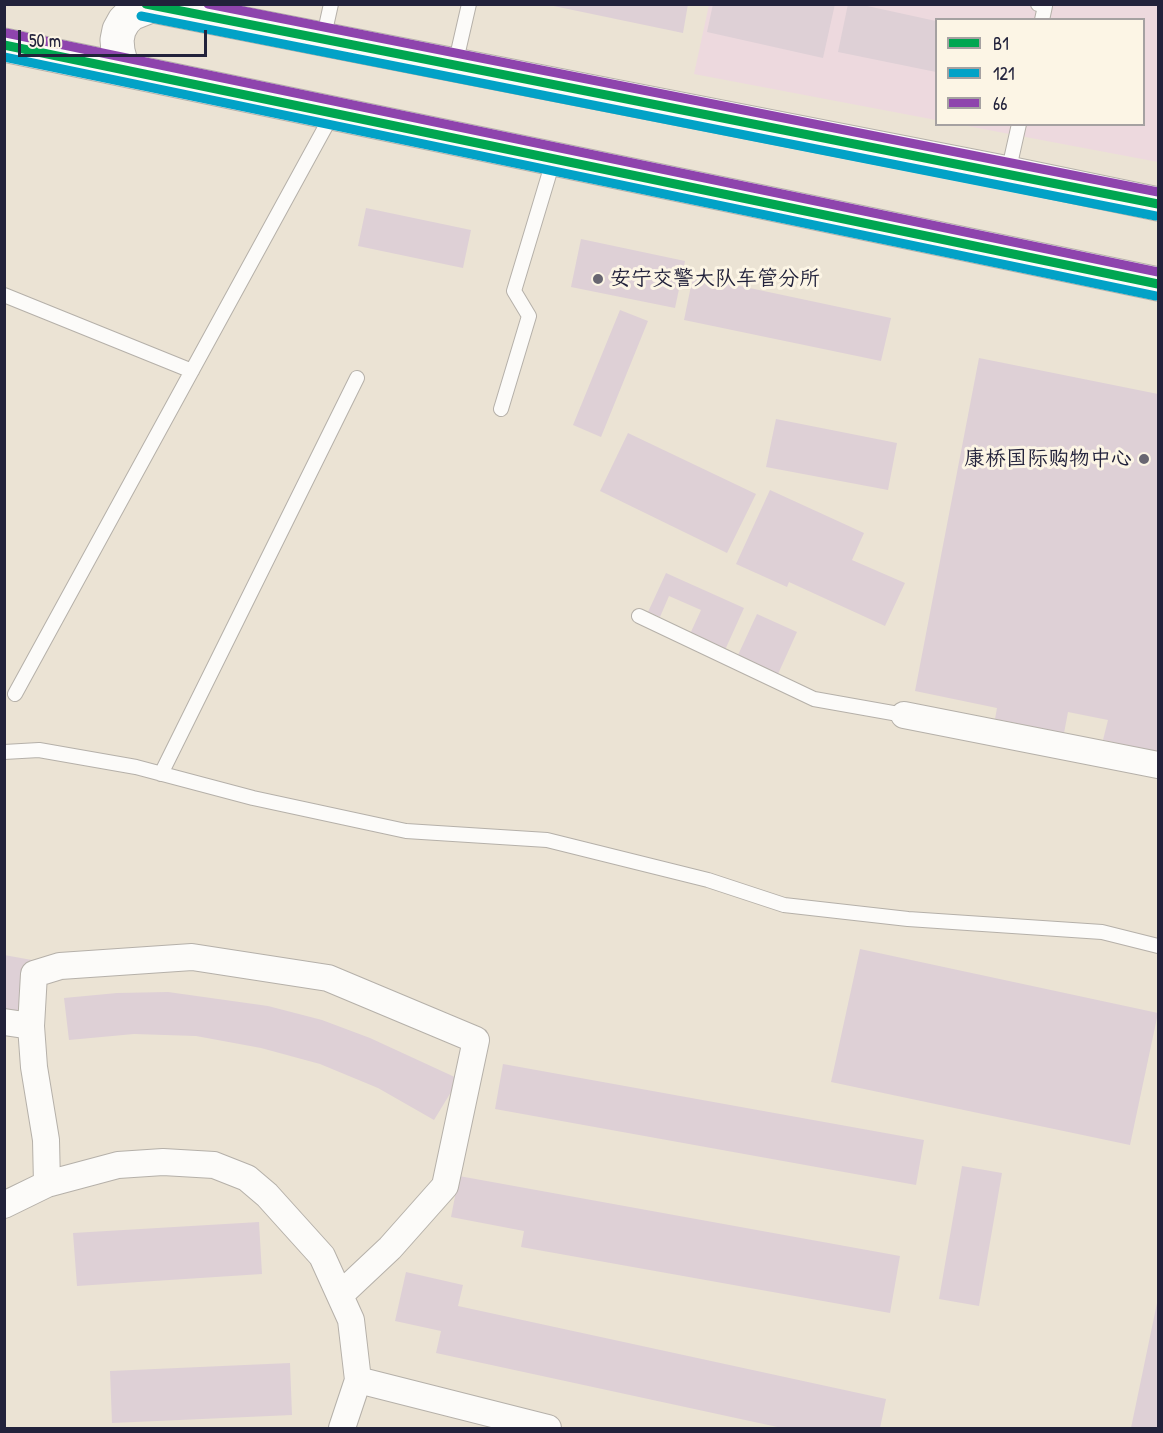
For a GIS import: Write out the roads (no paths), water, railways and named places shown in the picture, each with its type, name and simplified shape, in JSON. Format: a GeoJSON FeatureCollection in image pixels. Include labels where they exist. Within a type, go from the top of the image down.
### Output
{"type":"FeatureCollection","features":[{"type":"Feature","properties":{"kind":"main road"},"geometry":{"type":"LineString","coordinates":[[128,70],[121,62],[118,51],[119,30],[124,21],[147,5],[1008,172],[1158,204]]}},
{"type":"Feature","properties":{"kind":"main road"},"geometry":{"type":"LineString","coordinates":[[4,45],[1158,284]]}},
{"type":"Feature","properties":{"kind":"street"},"geometry":{"type":"LineString","coordinates":[[904,715],[1158,765]]}},
{"type":"Feature","properties":{"kind":"street"},"geometry":{"type":"LineString","coordinates":[[47,1184],[46,1140],[34,1067],[31,1026],[34,974],[60,966],[192,957],[327,978],[476,1040],[445,1186],[390,1248],[340,1295]]}},
{"type":"Feature","properties":{"kind":"street"},"geometry":{"type":"LineString","coordinates":[[4,1022],[31,1026]]}},
{"type":"Feature","properties":{"kind":"street"},"geometry":{"type":"LineString","coordinates":[[4,1205],[47,1184],[118,1165],[163,1162],[214,1165],[247,1178],[267,1195],[322,1256],[351,1320],[358,1380],[342,1428]]}},
{"type":"Feature","properties":{"kind":"street"},"geometry":{"type":"LineString","coordinates":[[358,1380],[548,1428]]}},
{"type":"Feature","properties":{"kind":"lane"},"geometry":{"type":"LineString","coordinates":[[323,40],[331,4]]}},
{"type":"Feature","properties":{"kind":"lane"},"geometry":{"type":"LineString","coordinates":[[455,65],[469,4]]}},
{"type":"Feature","properties":{"kind":"lane"},"geometry":{"type":"LineString","coordinates":[[1038,4],[1045,6],[1042,18]]}},
{"type":"Feature","properties":{"kind":"lane"},"geometry":{"type":"LineString","coordinates":[[15,694],[333,113]]}},
{"type":"Feature","properties":{"kind":"lane"},"geometry":{"type":"LineString","coordinates":[[1008,172],[1019,126]]}},
{"type":"Feature","properties":{"kind":"lane"},"geometry":{"type":"LineString","coordinates":[[501,409],[529,316],[514,291],[554,158]]}},
{"type":"Feature","properties":{"kind":"lane"},"geometry":{"type":"LineString","coordinates":[[4,295],[192,371]]}},
{"type":"Feature","properties":{"kind":"lane"},"geometry":{"type":"LineString","coordinates":[[161,774],[357,378]]}},
{"type":"Feature","properties":{"kind":"lane"},"geometry":{"type":"LineString","coordinates":[[639,616],[814,699],[904,715]]}},
{"type":"Feature","properties":{"kind":"lane"},"geometry":{"type":"LineString","coordinates":[[4,752],[39,750],[136,767],[253,798],[406,831],[547,840],[708,880],[784,905],[908,919],[1102,932],[1158,946]]}},
{"type":"Feature","properties":{"kind":"place","name":"安宁交警大队车管分所"},"geometry":{"type":"Point","coordinates":[598,279]}},
{"type":"Feature","properties":{"kind":"place","name":"康桥国际购物中心"},"geometry":{"type":"Point","coordinates":[1144,459]}}]}
